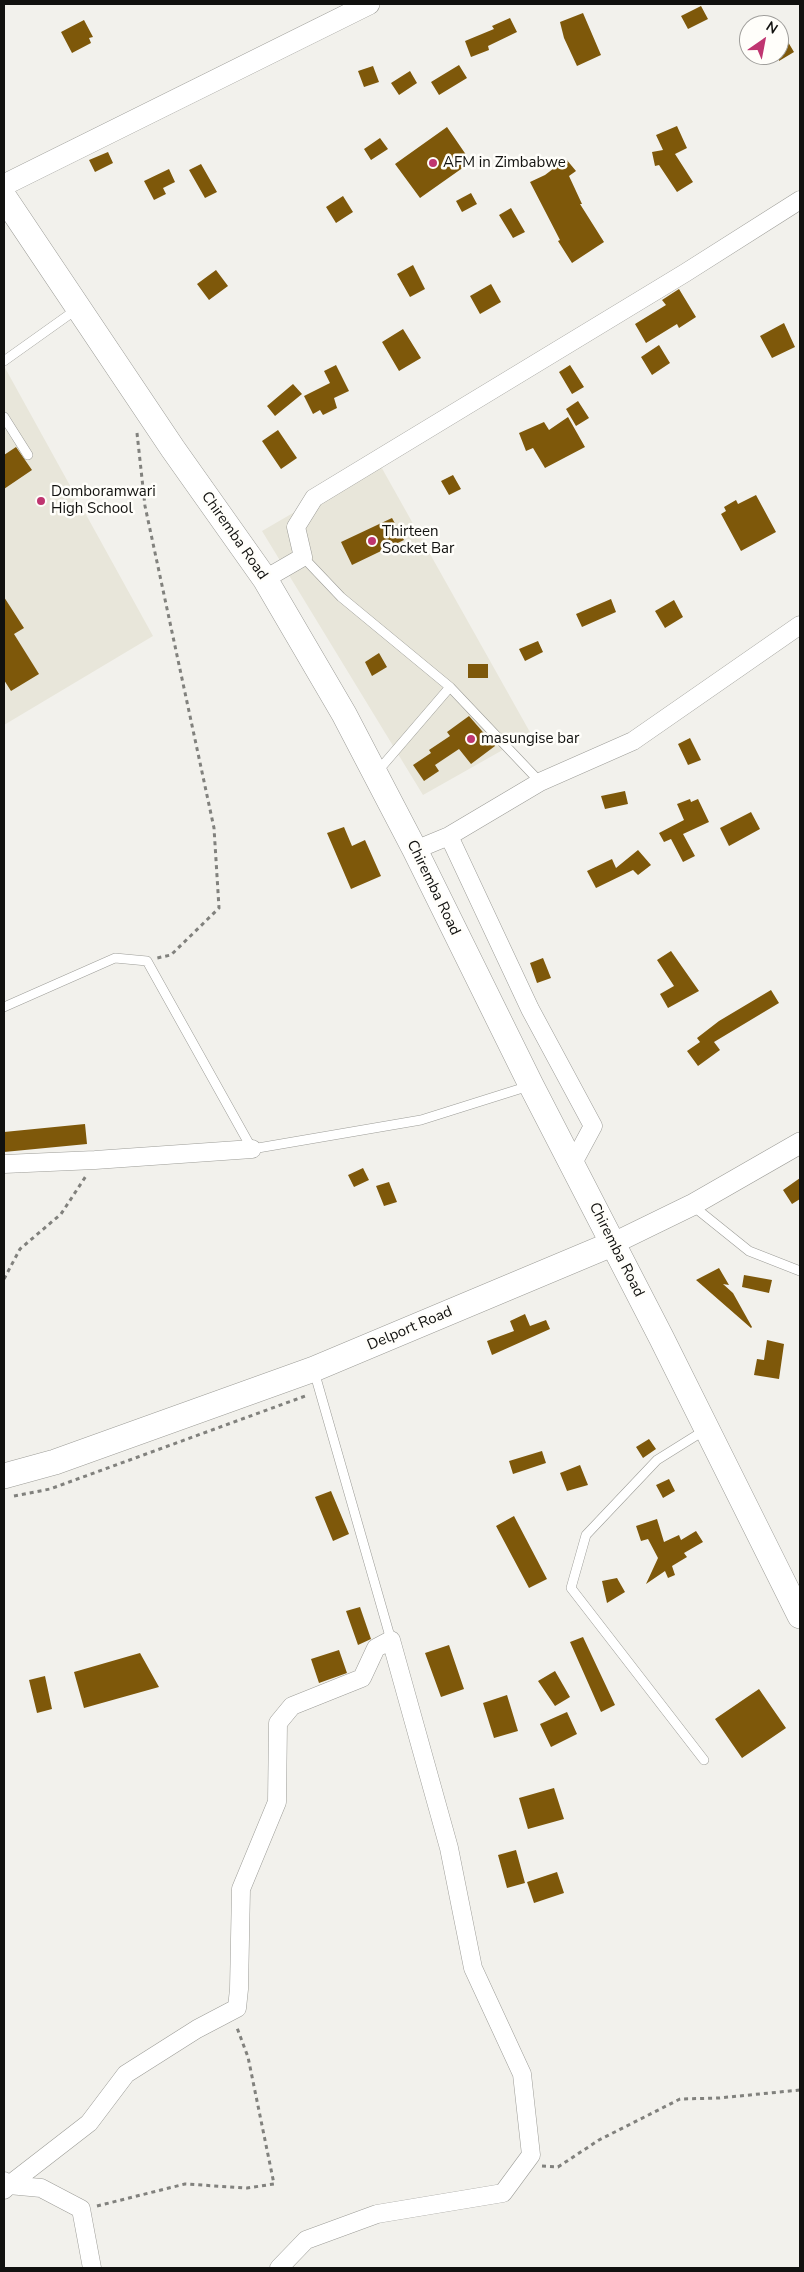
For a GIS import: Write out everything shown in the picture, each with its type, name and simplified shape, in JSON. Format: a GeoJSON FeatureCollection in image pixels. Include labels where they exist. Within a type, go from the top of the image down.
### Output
{"type":"FeatureCollection","features":[{"type":"Feature","properties":{"kind":"main road","name":"Chiremba Road"},"geometry":{"type":"LineString","coordinates":[[4,197],[77,309],[265,579],[376,774],[531,1086],[800,1616]]}},
{"type":"Feature","properties":{"kind":"main road","name":"Delport Road"},"geometry":{"type":"LineString","coordinates":[[8,1486],[55,1462],[317,1380],[612,1244]]}},
{"type":"Feature","properties":{"kind":"street"},"geometry":{"type":"LineString","coordinates":[[4,185],[369,4]]}},
{"type":"Feature","properties":{"kind":"street"},"geometry":{"type":"LineString","coordinates":[[265,579],[304,557],[296,527],[314,498],[685,273],[800,200]]}},
{"type":"Feature","properties":{"kind":"street"},"geometry":{"type":"LineString","coordinates":[[415,850],[449,836],[540,782],[633,741],[800,625]]}},
{"type":"Feature","properties":{"kind":"street"},"geometry":{"type":"LineString","coordinates":[[449,836],[530,1009],[593,1126],[572,1165]]}},
{"type":"Feature","properties":{"kind":"street","name":"Delport Road"},"geometry":{"type":"LineString","coordinates":[[612,1244],[692,1205],[800,1142]]}},
{"type":"Feature","properties":{"kind":"street"},"geometry":{"type":"LineString","coordinates":[[4,1164],[96,1160],[252,1149]]}},
{"type":"Feature","properties":{"kind":"street"},"geometry":{"type":"LineString","coordinates":[[5,2186],[89,2123],[126,2074],[198,2029],[237,2008],[241,1889],[277,1802],[278,1723],[292,1706],[362,1678],[376,1648],[391,1640],[449,1848],[474,1968],[522,2074],[531,2155],[503,2193],[377,2214],[306,2240],[279,2268]]}},
{"type":"Feature","properties":{"kind":"street"},"geometry":{"type":"LineString","coordinates":[[5,2186],[41,2188],[81,2209],[92,2268]]}},
{"type":"Feature","properties":{"kind":"lane"},"geometry":{"type":"LineString","coordinates":[[4,361],[77,309]]}},
{"type":"Feature","properties":{"kind":"lane"},"geometry":{"type":"LineString","coordinates":[[4,417],[28,454]]}},
{"type":"Feature","properties":{"kind":"lane"},"geometry":{"type":"LineString","coordinates":[[304,557],[341,597],[450,687],[540,782]]}},
{"type":"Feature","properties":{"kind":"lane"},"geometry":{"type":"LineString","coordinates":[[376,774],[450,687]]}},
{"type":"Feature","properties":{"kind":"lane"},"geometry":{"type":"LineString","coordinates":[[4,1007],[115,958],[147,961],[252,1149],[420,1120],[531,1086]]}},
{"type":"Feature","properties":{"kind":"lane"},"geometry":{"type":"LineString","coordinates":[[692,1205],[749,1251],[800,1271]]}},
{"type":"Feature","properties":{"kind":"lane"},"geometry":{"type":"LineString","coordinates":[[317,1380],[391,1640]]}},
{"type":"Feature","properties":{"kind":"lane"},"geometry":{"type":"LineString","coordinates":[[704,1760],[571,1588],[586,1535],[657,1460],[706,1429]]}},
{"type":"Feature","properties":{"kind":"path"},"geometry":{"type":"LineString","coordinates":[[137,429],[144,506],[214,828],[218,908],[171,955],[147,961]]}},
{"type":"Feature","properties":{"kind":"path"},"geometry":{"type":"LineString","coordinates":[[4,1279],[20,1249],[61,1214],[96,1160]]}},
{"type":"Feature","properties":{"kind":"path"},"geometry":{"type":"LineString","coordinates":[[8,1486],[50,1489],[317,1380]]}},
{"type":"Feature","properties":{"kind":"path"},"geometry":{"type":"LineString","coordinates":[[81,2209],[185,2184],[247,2188],[274,2184],[248,2057],[231,2011]]}},
{"type":"Feature","properties":{"kind":"path"},"geometry":{"type":"LineString","coordinates":[[523,2166],[558,2166],[599,2140],[680,2099],[719,2098],[800,2090]]}},
{"type":"Feature","properties":{"kind":"shaded area","name":"Domboramwari High School"},"geometry":{"type":"Polygon","coordinates":[[[4,366],[153,636],[4,725],[4,366]]]}},
{"type":"Feature","properties":{"kind":"shaded area"},"geometry":{"type":"Polygon","coordinates":[[[379,463],[531,734],[423,795],[262,531],[379,463]]]}},
{"type":"Feature","properties":{"kind":"building"},"geometry":{"type":"Polygon","coordinates":[[[701,6],[708,19],[688,29],[681,16],[701,6]]]}},
{"type":"Feature","properties":{"kind":"building"},"geometry":{"type":"Polygon","coordinates":[[[583,13],[601,55],[577,66],[564,38],[560,22],[583,13]]]}},
{"type":"Feature","properties":{"kind":"building"},"geometry":{"type":"Polygon","coordinates":[[[510,18],[517,32],[488,46],[489,50],[471,57],[465,41],[494,29],[492,26],[510,18]]]}},
{"type":"Feature","properties":{"kind":"building"},"geometry":{"type":"Polygon","coordinates":[[[84,20],[93,37],[89,38],[91,43],[72,53],[61,32],[84,20]]]}},
{"type":"Feature","properties":{"kind":"building"},"geometry":{"type":"Polygon","coordinates":[[[789,44],[794,52],[789,55],[789,44]]]}},
{"type":"Feature","properties":{"kind":"building"},"geometry":{"type":"Polygon","coordinates":[[[459,65],[467,78],[439,95],[431,82],[459,65]]]}},
{"type":"Feature","properties":{"kind":"building"},"geometry":{"type":"Polygon","coordinates":[[[373,66],[379,82],[364,87],[358,71],[373,66]]]}},
{"type":"Feature","properties":{"kind":"building"},"geometry":{"type":"Polygon","coordinates":[[[410,71],[417,83],[399,95],[391,83],[410,71]]]}},
{"type":"Feature","properties":{"kind":"building"},"geometry":{"type":"Polygon","coordinates":[[[677,126],[687,148],[675,154],[693,182],[677,192],[659,165],[655,166],[652,152],[663,150],[656,135],[677,126]]]}},
{"type":"Feature","properties":{"kind":"building","name":"AFM in Zimbabwe"},"geometry":{"type":"Polygon","coordinates":[[[447,127],[471,162],[420,198],[395,164],[447,127]]]}},
{"type":"Feature","properties":{"kind":"building"},"geometry":{"type":"Polygon","coordinates":[[[380,138],[388,149],[371,160],[364,149],[380,138]]]}},
{"type":"Feature","properties":{"kind":"building"},"geometry":{"type":"Polygon","coordinates":[[[108,152],[113,163],[95,172],[89,160],[108,152]]]}},
{"type":"Feature","properties":{"kind":"building"},"geometry":{"type":"Polygon","coordinates":[[[566,159],[576,171],[569,176],[582,204],[580,204],[604,242],[572,263],[558,241],[560,240],[530,182],[545,175],[566,159]]]}},
{"type":"Feature","properties":{"kind":"building"},"geometry":{"type":"Polygon","coordinates":[[[201,164],[217,192],[205,198],[189,170],[201,164]]]}},
{"type":"Feature","properties":{"kind":"building"},"geometry":{"type":"Polygon","coordinates":[[[169,169],[175,182],[163,188],[166,194],[154,200],[144,181],[169,169]]]}},
{"type":"Feature","properties":{"kind":"building"},"geometry":{"type":"Polygon","coordinates":[[[471,193],[477,204],[462,212],[456,201],[471,193]]]}},
{"type":"Feature","properties":{"kind":"building"},"geometry":{"type":"Polygon","coordinates":[[[343,196],[353,212],[336,223],[326,207],[343,196]]]}},
{"type":"Feature","properties":{"kind":"building"},"geometry":{"type":"Polygon","coordinates":[[[511,208],[525,232],[513,238],[499,215],[511,208]]]}},
{"type":"Feature","properties":{"kind":"building"},"geometry":{"type":"Polygon","coordinates":[[[413,265],[425,289],[410,297],[397,274],[413,265]]]}},
{"type":"Feature","properties":{"kind":"building"},"geometry":{"type":"Polygon","coordinates":[[[216,270],[228,286],[209,300],[197,284],[216,270]]]}},
{"type":"Feature","properties":{"kind":"building"},"geometry":{"type":"Polygon","coordinates":[[[491,284],[501,302],[480,314],[470,296],[491,284]]]}},
{"type":"Feature","properties":{"kind":"building"},"geometry":{"type":"Polygon","coordinates":[[[679,289],[696,317],[679,328],[677,324],[646,343],[635,324],[666,305],[662,300],[679,289]]]}},
{"type":"Feature","properties":{"kind":"building"},"geometry":{"type":"Polygon","coordinates":[[[784,323],[795,347],[772,358],[760,336],[784,323]]]}},
{"type":"Feature","properties":{"kind":"building"},"geometry":{"type":"Polygon","coordinates":[[[403,329],[421,358],[399,371],[382,342],[403,329]]]}},
{"type":"Feature","properties":{"kind":"building"},"geometry":{"type":"Polygon","coordinates":[[[659,345],[670,363],[652,375],[641,357],[659,345]]]}},
{"type":"Feature","properties":{"kind":"building"},"geometry":{"type":"Polygon","coordinates":[[[336,365],[349,391],[334,398],[337,408],[323,415],[320,410],[313,414],[304,396],[330,383],[324,371],[336,365]]]}},
{"type":"Feature","properties":{"kind":"building"},"geometry":{"type":"Polygon","coordinates":[[[570,365],[584,387],[572,394],[559,372],[570,365]]]}},
{"type":"Feature","properties":{"kind":"building"},"geometry":{"type":"Polygon","coordinates":[[[293,384],[302,394],[275,416],[267,406],[293,384]]]}},
{"type":"Feature","properties":{"kind":"building"},"geometry":{"type":"Polygon","coordinates":[[[578,401],[589,418],[576,426],[566,409],[578,401]]]}},
{"type":"Feature","properties":{"kind":"building"},"geometry":{"type":"Polygon","coordinates":[[[568,417],[585,447],[545,468],[533,448],[526,451],[519,433],[544,422],[549,430],[568,417]]]}},
{"type":"Feature","properties":{"kind":"building"},"geometry":{"type":"Polygon","coordinates":[[[278,430],[297,458],[281,469],[262,441],[278,430]]]}},
{"type":"Feature","properties":{"kind":"building"},"geometry":{"type":"Polygon","coordinates":[[[16,447],[32,470],[4,489],[4,455],[16,447]]]}},
{"type":"Feature","properties":{"kind":"building"},"geometry":{"type":"Polygon","coordinates":[[[453,475],[461,489],[449,495],[441,481],[453,475]]]}},
{"type":"Feature","properties":{"kind":"building"},"geometry":{"type":"Polygon","coordinates":[[[756,495],[776,532],[741,551],[721,514],[726,511],[724,507],[736,500],[738,504],[756,495]]]}},
{"type":"Feature","properties":{"kind":"building","name":"Thirteen Socket Bar"},"geometry":{"type":"Polygon","coordinates":[[[392,518],[404,540],[352,565],[341,542],[392,518]]]}},
{"type":"Feature","properties":{"kind":"building"},"geometry":{"type":"Polygon","coordinates":[[[4,597],[24,628],[14,634],[39,674],[11,691],[4,680],[4,597]]]}},
{"type":"Feature","properties":{"kind":"building"},"geometry":{"type":"Polygon","coordinates":[[[611,599],[616,612],[582,627],[576,614],[611,599]]]}},
{"type":"Feature","properties":{"kind":"building"},"geometry":{"type":"Polygon","coordinates":[[[674,600],[683,617],[665,628],[655,611],[674,600]]]}},
{"type":"Feature","properties":{"kind":"building"},"geometry":{"type":"Polygon","coordinates":[[[538,641],[543,652],[525,661],[519,649],[538,641]]]}},
{"type":"Feature","properties":{"kind":"building"},"geometry":{"type":"Polygon","coordinates":[[[379,653],[387,667],[372,676],[365,662],[379,653]]]}},
{"type":"Feature","properties":{"kind":"building"},"geometry":{"type":"Polygon","coordinates":[[[468,664],[488,664],[488,678],[468,678],[468,664]]]}},
{"type":"Feature","properties":{"kind":"building"},"geometry":{"type":"Polygon","coordinates":[[[469,716],[495,746],[471,764],[459,749],[435,765],[439,771],[424,781],[413,765],[431,753],[429,750],[450,736],[447,732],[469,716]]]}},
{"type":"Feature","properties":{"kind":"building"},"geometry":{"type":"Polygon","coordinates":[[[690,738],[701,760],[688,765],[678,744],[690,738]]]}},
{"type":"Feature","properties":{"kind":"building"},"geometry":{"type":"Polygon","coordinates":[[[625,791],[628,804],[605,809],[601,796],[625,791]]]}},
{"type":"Feature","properties":{"kind":"building"},"geometry":{"type":"Polygon","coordinates":[[[690,799],[691,802],[698,799],[709,822],[683,834],[695,856],[683,862],[671,839],[664,842],[659,833],[684,820],[677,804],[690,799]]]}},
{"type":"Feature","properties":{"kind":"building"},"geometry":{"type":"Polygon","coordinates":[[[751,812],[760,829],[729,846],[720,828],[751,812]]]}},
{"type":"Feature","properties":{"kind":"building"},"geometry":{"type":"Polygon","coordinates":[[[344,827],[352,846],[365,840],[381,876],[351,889],[327,833],[344,827]]]}},
{"type":"Feature","properties":{"kind":"building"},"geometry":{"type":"Polygon","coordinates":[[[638,850],[651,865],[638,875],[633,870],[596,888],[587,871],[612,859],[616,868],[638,850]]]}},
{"type":"Feature","properties":{"kind":"building"},"geometry":{"type":"Polygon","coordinates":[[[671,951],[699,991],[668,1008],[660,994],[674,986],[657,960],[671,951]]]}},
{"type":"Feature","properties":{"kind":"building"},"geometry":{"type":"Polygon","coordinates":[[[543,958],[551,978],[537,983],[530,963],[543,958]]]}},
{"type":"Feature","properties":{"kind":"building"},"geometry":{"type":"Polygon","coordinates":[[[771,990],[779,1003],[714,1042],[720,1050],[698,1066],[687,1051],[700,1042],[697,1038],[719,1021],[771,990]]]}},
{"type":"Feature","properties":{"kind":"building"},"geometry":{"type":"Polygon","coordinates":[[[85,1124],[87,1144],[4,1152],[4,1132],[85,1124]]]}},
{"type":"Feature","properties":{"kind":"building"},"geometry":{"type":"Polygon","coordinates":[[[363,1168],[369,1180],[354,1187],[348,1175],[363,1168]]]}},
{"type":"Feature","properties":{"kind":"building"},"geometry":{"type":"Polygon","coordinates":[[[800,1178],[800,1199],[792,1204],[783,1190],[800,1178]]]}},
{"type":"Feature","properties":{"kind":"building"},"geometry":{"type":"Polygon","coordinates":[[[389,1182],[397,1202],[384,1206],[376,1186],[389,1182]]]}},
{"type":"Feature","properties":{"kind":"building"},"geometry":{"type":"Polygon","coordinates":[[[719,1268],[729,1285],[723,1284],[733,1293],[751,1328],[696,1280],[719,1268]]]}},
{"type":"Feature","properties":{"kind":"building"},"geometry":{"type":"Polygon","coordinates":[[[744,1275],[772,1280],[769,1293],[742,1287],[744,1275]]]}},
{"type":"Feature","properties":{"kind":"building"},"geometry":{"type":"Polygon","coordinates":[[[525,1314],[530,1326],[546,1320],[550,1329],[492,1355],[487,1341],[514,1331],[510,1321],[525,1314]]]}},
{"type":"Feature","properties":{"kind":"building"},"geometry":{"type":"Polygon","coordinates":[[[767,1340],[784,1344],[779,1379],[754,1375],[757,1359],[764,1360],[767,1340]]]}},
{"type":"Feature","properties":{"kind":"building"},"geometry":{"type":"Polygon","coordinates":[[[649,1439],[656,1449],[643,1458],[636,1447],[649,1439]]]}},
{"type":"Feature","properties":{"kind":"building"},"geometry":{"type":"Polygon","coordinates":[[[542,1451],[546,1463],[513,1474],[509,1461],[542,1451]]]}},
{"type":"Feature","properties":{"kind":"building"},"geometry":{"type":"Polygon","coordinates":[[[580,1465],[588,1485],[567,1491],[560,1473],[580,1465]]]}},
{"type":"Feature","properties":{"kind":"building"},"geometry":{"type":"Polygon","coordinates":[[[669,1479],[675,1491],[663,1498],[656,1485],[669,1479]]]}},
{"type":"Feature","properties":{"kind":"building"},"geometry":{"type":"Polygon","coordinates":[[[331,1491],[349,1534],[333,1541],[315,1497],[331,1491]]]}},
{"type":"Feature","properties":{"kind":"building"},"geometry":{"type":"Polygon","coordinates":[[[514,1516],[547,1579],[529,1588],[496,1526],[514,1516]]]}},
{"type":"Feature","properties":{"kind":"building"},"geometry":{"type":"Polygon","coordinates":[[[657,1519],[664,1542],[679,1535],[681,1540],[696,1531],[703,1542],[684,1553],[687,1557],[672,1566],[675,1575],[668,1578],[665,1571],[646,1584],[658,1558],[648,1539],[641,1541],[636,1526],[657,1519]]]}},
{"type":"Feature","properties":{"kind":"building"},"geometry":{"type":"Polygon","coordinates":[[[617,1578],[625,1592],[607,1603],[602,1581],[617,1578]]]}},
{"type":"Feature","properties":{"kind":"building"},"geometry":{"type":"Polygon","coordinates":[[[360,1607],[371,1639],[358,1645],[346,1611],[360,1607]]]}},
{"type":"Feature","properties":{"kind":"building"},"geometry":{"type":"Polygon","coordinates":[[[583,1637],[615,1705],[601,1712],[570,1642],[583,1637]]]}},
{"type":"Feature","properties":{"kind":"building"},"geometry":{"type":"Polygon","coordinates":[[[449,1645],[464,1689],[441,1697],[425,1653],[449,1645]]]}},
{"type":"Feature","properties":{"kind":"building"},"geometry":{"type":"Polygon","coordinates":[[[339,1650],[347,1673],[319,1683],[311,1659],[339,1650]]]}},
{"type":"Feature","properties":{"kind":"building"},"geometry":{"type":"Polygon","coordinates":[[[140,1653],[159,1687],[84,1708],[74,1672],[140,1653]]]}},
{"type":"Feature","properties":{"kind":"building"},"geometry":{"type":"Polygon","coordinates":[[[555,1671],[570,1697],[555,1706],[538,1681],[555,1671]]]}},
{"type":"Feature","properties":{"kind":"building"},"geometry":{"type":"Polygon","coordinates":[[[45,1676],[52,1709],[37,1713],[29,1680],[45,1676]]]}},
{"type":"Feature","properties":{"kind":"building"},"geometry":{"type":"Polygon","coordinates":[[[759,1689],[786,1728],[742,1758],[715,1719],[759,1689]]]}},
{"type":"Feature","properties":{"kind":"building"},"geometry":{"type":"Polygon","coordinates":[[[507,1695],[518,1731],[494,1738],[483,1703],[507,1695]]]}},
{"type":"Feature","properties":{"kind":"building"},"geometry":{"type":"Polygon","coordinates":[[[567,1712],[577,1734],[551,1747],[540,1724],[567,1712]]]}},
{"type":"Feature","properties":{"kind":"building"},"geometry":{"type":"Polygon","coordinates":[[[554,1788],[564,1819],[528,1829],[519,1798],[554,1788]]]}},
{"type":"Feature","properties":{"kind":"building"},"geometry":{"type":"Polygon","coordinates":[[[516,1850],[525,1883],[507,1888],[498,1855],[516,1850]]]}},
{"type":"Feature","properties":{"kind":"building"},"geometry":{"type":"Polygon","coordinates":[[[557,1872],[564,1893],[534,1903],[527,1882],[557,1872]]]}},
{"type":"Feature","properties":{"kind":"place","name":"AFM in Zimbabwe"},"geometry":{"type":"Point","coordinates":[433,163]}},
{"type":"Feature","properties":{"kind":"place","name":"Domboramwari High School"},"geometry":{"type":"Point","coordinates":[41,501]}},
{"type":"Feature","properties":{"kind":"place","name":"Thirteen Socket Bar"},"geometry":{"type":"Point","coordinates":[372,541]}},
{"type":"Feature","properties":{"kind":"place","name":"masungise bar"},"geometry":{"type":"Point","coordinates":[471,739]}}]}
